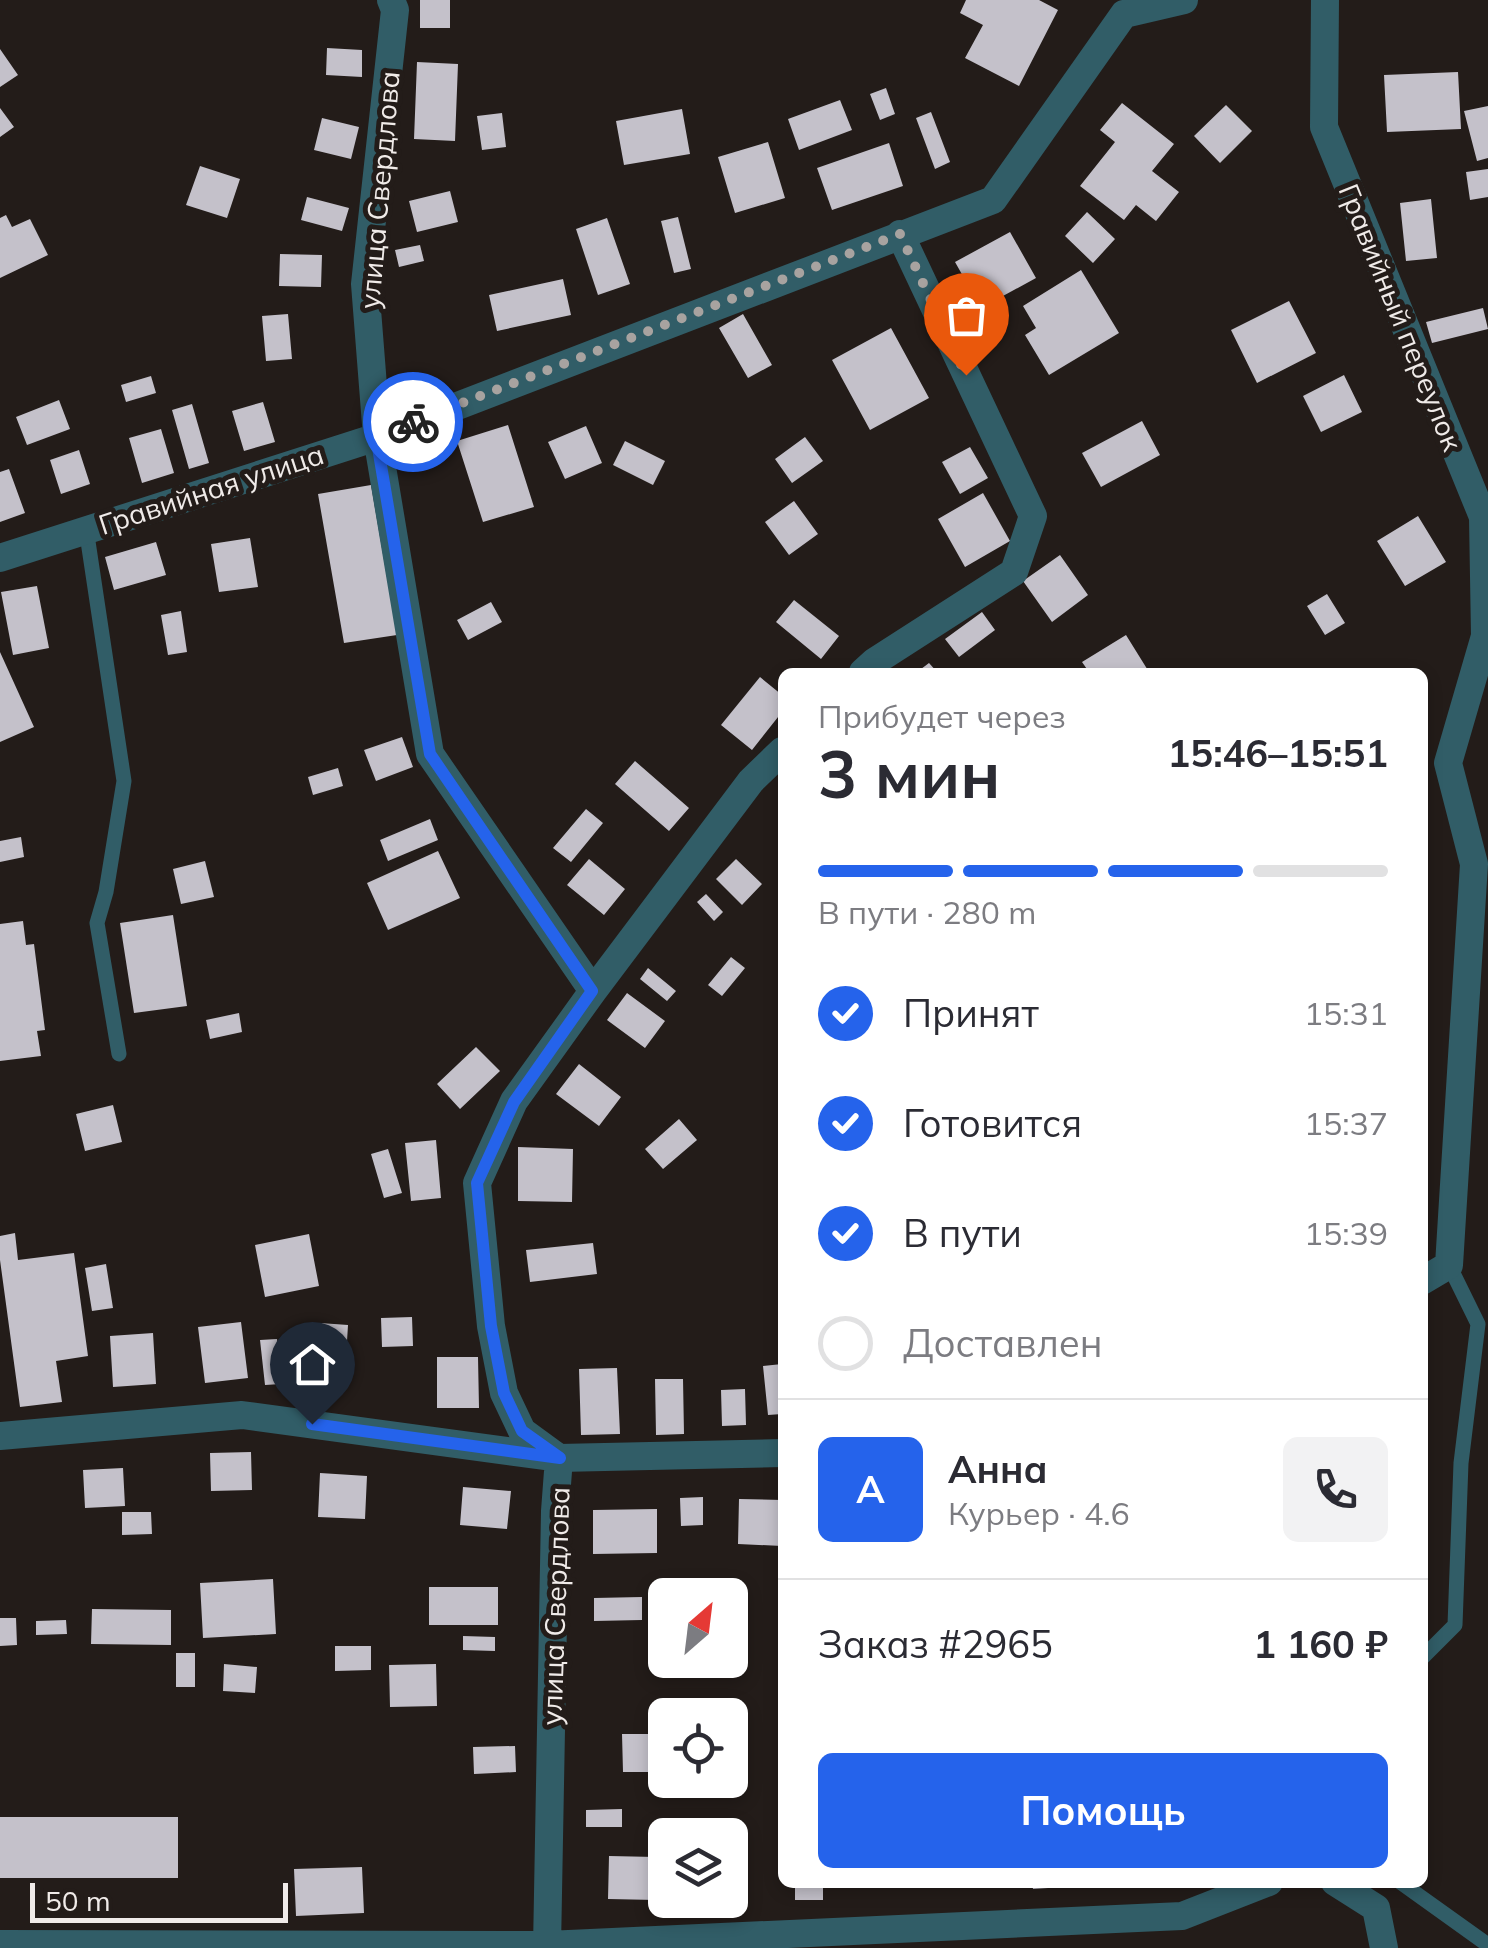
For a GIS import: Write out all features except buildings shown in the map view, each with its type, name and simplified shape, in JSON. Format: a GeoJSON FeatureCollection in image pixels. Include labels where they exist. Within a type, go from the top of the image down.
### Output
{"type":"FeatureCollection","features":[{"type":"Feature","properties":{"kind":"street","name":"улица Свердлова"},"geometry":{"type":"LineString","coordinates":[[392,0],[395,10],[365,284],[376,436],[430,754],[592,991],[514,1102],[477,1183],[491,1326],[504,1393],[522,1431],[560,1458],[555,1530],[547,1947]]}},
{"type":"Feature","properties":{"kind":"street","name":"Гравийная улица"},"geometry":{"type":"LineString","coordinates":[[0,558],[376,436],[993,200],[1123,7],[1184,0]]}},
{"type":"Feature","properties":{"kind":"street","name":"Гравийный переулок"},"geometry":{"type":"LineString","coordinates":[[1325,0],[1324,126],[1484,517],[1485,636],[1448,764],[1474,864],[1449,1265]]}},
{"type":"Feature","properties":{"kind":"street"},"geometry":{"type":"LineString","coordinates":[[867,668],[1014,572],[1032,516],[900,234]]}},
{"type":"Feature","properties":{"kind":"street"},"geometry":{"type":"LineString","coordinates":[[592,991],[751,782],[778,755]]}},
{"type":"Feature","properties":{"kind":"street"},"geometry":{"type":"LineString","coordinates":[[1428,1278],[1449,1265]]}},
{"type":"Feature","properties":{"kind":"street"},"geometry":{"type":"LineString","coordinates":[[0,1436],[242,1415],[560,1458],[778,1453]]}},
{"type":"Feature","properties":{"kind":"street"},"geometry":{"type":"LineString","coordinates":[[0,1944],[547,1947],[1182,1916],[1254,1888]]}},
{"type":"Feature","properties":{"kind":"street"},"geometry":{"type":"LineString","coordinates":[[1344,1888],[1376,1908],[1384,1948]]}},
{"type":"Feature","properties":{"kind":"lane"},"geometry":{"type":"LineString","coordinates":[[86,528],[124,782],[106,892],[96,923],[120,1054]]}},
{"type":"Feature","properties":{"kind":"lane"},"geometry":{"type":"LineString","coordinates":[[1428,1652],[1455,1625],[1461,1463],[1478,1324],[1449,1265]]}},
{"type":"Feature","properties":{"kind":"lane"},"geometry":{"type":"LineString","coordinates":[[1408,1888],[1488,1945]]}},
{"type":"Feature","properties":{"kind":"way so far"},"geometry":{"type":"LineString","coordinates":[[413,422],[900,234],[966,375]]}},
{"type":"Feature","properties":{"kind":"route"},"geometry":{"type":"LineString","coordinates":[[312,1424],[560,1458],[522,1431],[504,1393],[491,1326],[477,1183],[514,1102],[592,991],[430,754],[376,436],[413,422]]}}]}
